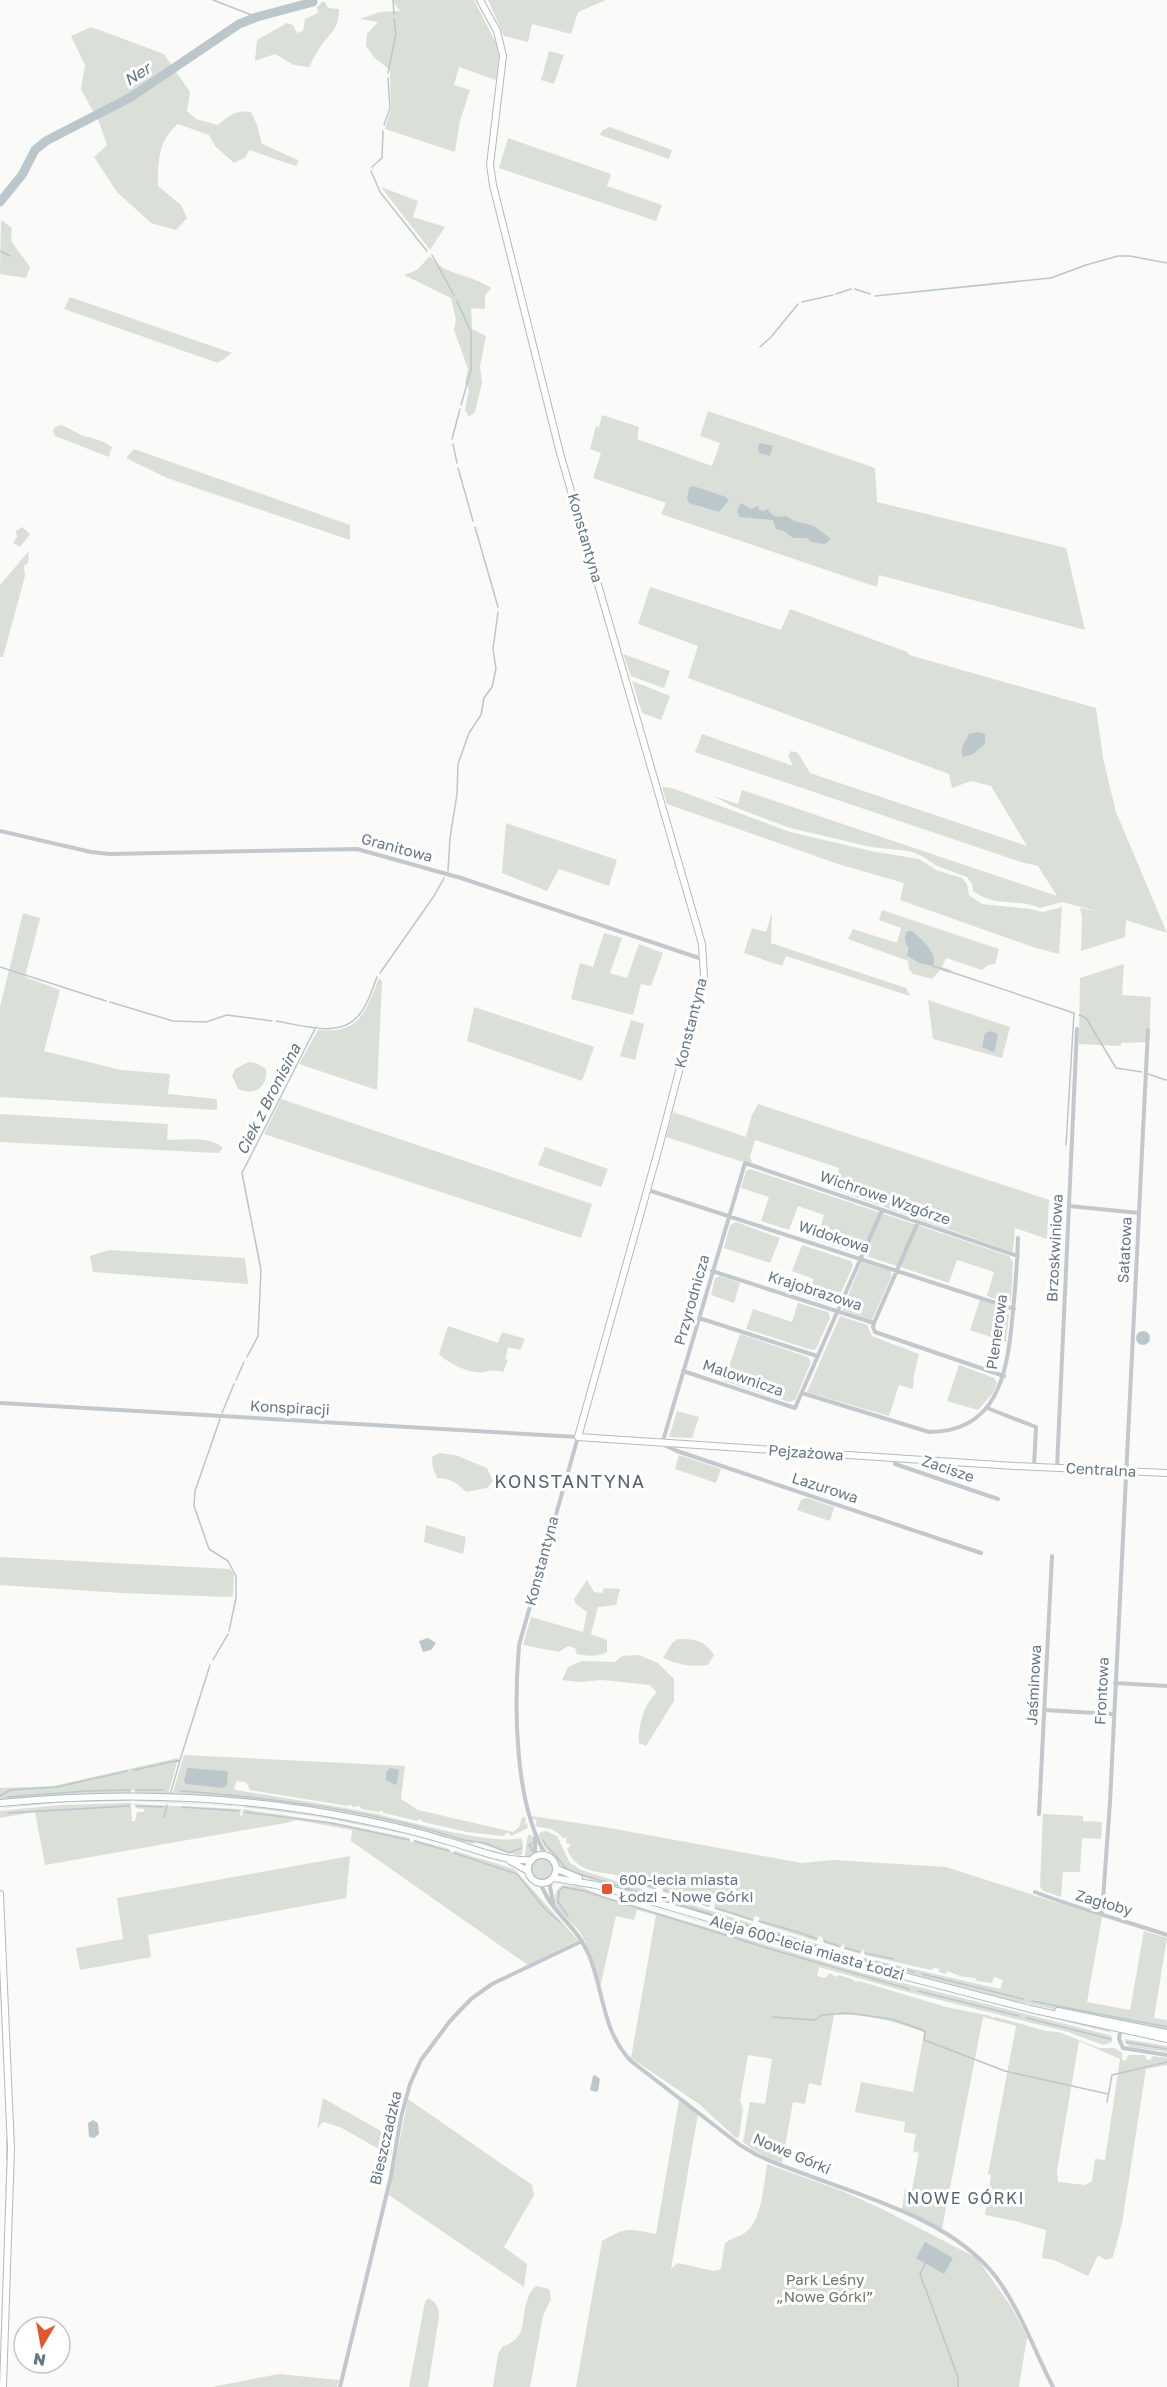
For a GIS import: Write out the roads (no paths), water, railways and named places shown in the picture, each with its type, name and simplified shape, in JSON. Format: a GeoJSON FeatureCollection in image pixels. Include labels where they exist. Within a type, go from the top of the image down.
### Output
{"type":"FeatureCollection","features":[{"type":"Feature","properties":{"kind":"street","name":"Konstantyna"},"geometry":{"type":"LineString","coordinates":[[480,0],[500,38],[503,56],[490,165],[492,185],[560,453],[696,921],[705,960],[701,986],[647,1190],[519,1645],[518,1746],[529,1817],[535,1834]]}},
{"type":"Feature","properties":{"kind":"street","name":"Granitowa"},"geometry":{"type":"LineString","coordinates":[[0,831],[91,852],[111,854],[357,849],[461,878],[705,960]]}},
{"type":"Feature","properties":{"kind":"street","name":"Brzoskwiniowa"},"geometry":{"type":"LineString","coordinates":[[1057,1468],[1077,1029]]}},
{"type":"Feature","properties":{"kind":"street","name":"Sałatowa"},"geometry":{"type":"LineString","coordinates":[[1126,1471],[1148,1030]]}},
{"type":"Feature","properties":{"kind":"street","name":"Wichrowe Wzgórze"},"geometry":{"type":"LineString","coordinates":[[744,1163],[1018,1256]]}},
{"type":"Feature","properties":{"kind":"street","name":"Przyrodnicza"},"geometry":{"type":"LineString","coordinates":[[662,1444],[744,1163]]}},
{"type":"Feature","properties":{"kind":"street","name":"Widokowa"},"geometry":{"type":"LineString","coordinates":[[647,1190],[1014,1309]]}},
{"type":"Feature","properties":{"kind":"street"},"geometry":{"type":"LineString","coordinates":[[1069,1206],[1139,1213]]}},
{"type":"Feature","properties":{"kind":"street"},"geometry":{"type":"LineString","coordinates":[[802,1393],[882,1210]]}},
{"type":"Feature","properties":{"kind":"street"},"geometry":{"type":"LineString","coordinates":[[874,1323],[918,1222]]}},
{"type":"Feature","properties":{"kind":"street","name":"Plenerowa"},"geometry":{"type":"LineString","coordinates":[[802,1393],[930,1432],[946,1430],[969,1422],[987,1408],[997,1394],[1004,1376],[1014,1309],[1018,1238]]}},
{"type":"Feature","properties":{"kind":"street","name":"Krajobrazowa"},"geometry":{"type":"LineString","coordinates":[[712,1271],[874,1323],[875,1332],[1004,1376]]}},
{"type":"Feature","properties":{"kind":"street"},"geometry":{"type":"LineString","coordinates":[[699,1318],[817,1356]]}},
{"type":"Feature","properties":{"kind":"street","name":"Malownicza"},"geometry":{"type":"LineString","coordinates":[[683,1371],[795,1408],[802,1393]]}},
{"type":"Feature","properties":{"kind":"street","name":"Konspiracji"},"geometry":{"type":"LineString","coordinates":[[0,1403],[578,1437]]}},
{"type":"Feature","properties":{"kind":"street"},"geometry":{"type":"LineString","coordinates":[[987,1408],[1036,1427],[1035,1466]]}},
{"type":"Feature","properties":{"kind":"street","name":"Pejzażowa"},"geometry":{"type":"LineString","coordinates":[[578,1437],[1035,1466]]}},
{"type":"Feature","properties":{"kind":"street","name":"Lazurowa"},"geometry":{"type":"LineString","coordinates":[[662,1444],[981,1553]]}},
{"type":"Feature","properties":{"kind":"street","name":"Zacisze"},"geometry":{"type":"LineString","coordinates":[[895,1458],[895,1464],[998,1498]]}},
{"type":"Feature","properties":{"kind":"street","name":"Centralna"},"geometry":{"type":"LineString","coordinates":[[1035,1466],[1167,1473]]}},
{"type":"Feature","properties":{"kind":"street","name":"Frontowa"},"geometry":{"type":"LineString","coordinates":[[1102,1913],[1126,1471]]}},
{"type":"Feature","properties":{"kind":"street","name":"Jaśminowa"},"geometry":{"type":"LineString","coordinates":[[1039,1814],[1052,1556]]}},
{"type":"Feature","properties":{"kind":"street"},"geometry":{"type":"LineString","coordinates":[[1115,1683],[1167,1686]]}},
{"type":"Feature","properties":{"kind":"street"},"geometry":{"type":"LineString","coordinates":[[1044,1710],[1113,1714]]}},
{"type":"Feature","properties":{"kind":"street"},"geometry":{"type":"LineString","coordinates":[[0,1803],[83,1797],[150,1796],[259,1803],[395,1827],[504,1858],[528,1871],[531,1878],[540,1883],[552,1879]]}},
{"type":"Feature","properties":{"kind":"street"},"geometry":{"type":"LineString","coordinates":[[528,1871],[533,1858],[535,1834]]}},
{"type":"Feature","properties":{"kind":"street"},"geometry":{"type":"LineString","coordinates":[[535,1834],[546,1855],[555,1862],[557,1869],[550,1887],[554,1907]]}},
{"type":"Feature","properties":{"kind":"street"},"geometry":{"type":"LineString","coordinates":[[504,1858],[533,1858],[546,1855]]}},
{"type":"Feature","properties":{"kind":"street","name":"Aleja 600-lecia miasta Łodzi"},"geometry":{"type":"LineString","coordinates":[[557,1869],[596,1886],[833,1957],[1018,2005],[1167,2039]]}},
{"type":"Feature","properties":{"kind":"street","name":"Aleja 600-lecia miasta Łodzi"},"geometry":{"type":"LineString","coordinates":[[552,1879],[596,1886]]}},
{"type":"Feature","properties":{"kind":"street","name":"Nowe Górki"},"geometry":{"type":"LineString","coordinates":[[540,1883],[554,1907],[574,1928],[582,1941],[594,1972],[610,2031],[632,2061],[740,2145],[757,2155],[897,2209],[968,2248],[983,2262],[1009,2297],[1031,2337],[1053,2387]]}},
{"type":"Feature","properties":{"kind":"street"},"geometry":{"type":"LineString","coordinates":[[0,1893],[10,2114],[9,2225],[3,2387]]}},
{"type":"Feature","properties":{"kind":"street","name":"Zagłoby"},"geometry":{"type":"LineString","coordinates":[[1035,1893],[1167,1935]]}},
{"type":"Feature","properties":{"kind":"street","name":"Bieszczadzka"},"geometry":{"type":"LineString","coordinates":[[340,2387],[391,2176],[401,2117],[410,2084],[421,2060],[450,2021],[471,2000],[492,1984],[582,1941]]}},
{"type":"Feature","properties":{"kind":"street"},"geometry":{"type":"LineString","coordinates":[[1121,2027],[1119,2043],[1124,2049],[1167,2055]]}},
{"type":"Feature","properties":{"kind":"street","name":"Aleja 600-lecia miasta Łodzi"},"geometry":{"type":"LineString","coordinates":[[1121,2027],[1167,2033]]}},
{"type":"Feature","properties":{"kind":"street"},"geometry":{"type":"LineString","coordinates":[[0,2227],[9,2225]]}},
{"type":"Feature","properties":{"kind":"waterway"},"geometry":{"type":"LineString","coordinates":[[213,0],[257,17]]}},
{"type":"Feature","properties":{"kind":"waterway","name":"Ciek z Bronisina"},"geometry":{"type":"LineString","coordinates":[[393,0],[394,14]]}},
{"type":"Feature","properties":{"kind":"waterway","name":"Ner"},"geometry":{"type":"LineString","coordinates":[[0,202],[22,175],[35,150],[46,141],[131,97],[239,24],[313,2]]}},
{"type":"Feature","properties":{"kind":"waterway","name":"Ciek z Bronisina"},"geometry":{"type":"LineString","coordinates":[[388,73],[396,34],[394,19]]}},
{"type":"Feature","properties":{"kind":"waterway","name":"Ciek z Bronisina"},"geometry":{"type":"LineString","coordinates":[[384,125],[390,108],[388,78]]}},
{"type":"Feature","properties":{"kind":"waterway","name":"Ciek z Bronisina"},"geometry":{"type":"LineString","coordinates":[[372,167],[382,158],[383,131]]}},
{"type":"Feature","properties":{"kind":"waterway","name":"Ciek z Bronisina"},"geometry":{"type":"LineString","coordinates":[[371,171],[380,192],[427,251]]}},
{"type":"Feature","properties":{"kind":"waterway"},"geometry":{"type":"LineString","coordinates":[[0,251],[10,256]]}},
{"type":"Feature","properties":{"kind":"waterway","name":"Ciek z Bronisina"},"geometry":{"type":"LineString","coordinates":[[432,255],[454,295]]}},
{"type":"Feature","properties":{"kind":"waterway"},"geometry":{"type":"LineString","coordinates":[[875,296],[1051,278],[1118,256],[1167,263]]}},
{"type":"Feature","properties":{"kind":"waterway"},"geometry":{"type":"LineString","coordinates":[[836,294],[851,289]]}},
{"type":"Feature","properties":{"kind":"waterway"},"geometry":{"type":"LineString","coordinates":[[855,289],[870,294]]}},
{"type":"Feature","properties":{"kind":"waterway"},"geometry":{"type":"LineString","coordinates":[[802,302],[833,295]]}},
{"type":"Feature","properties":{"kind":"waterway","name":"Ciek z Bronisina"},"geometry":{"type":"LineString","coordinates":[[457,301],[471,332],[471,370],[461,405]]}},
{"type":"Feature","properties":{"kind":"waterway"},"geometry":{"type":"LineString","coordinates":[[760,347],[798,304]]}},
{"type":"Feature","properties":{"kind":"waterway","name":"Ciek z Bronisina"},"geometry":{"type":"LineString","coordinates":[[452,439],[460,409]]}},
{"type":"Feature","properties":{"kind":"waterway","name":"Ciek z Bronisina"},"geometry":{"type":"LineString","coordinates":[[453,444],[457,463]]}},
{"type":"Feature","properties":{"kind":"waterway","name":"Ciek z Bronisina"},"geometry":{"type":"LineString","coordinates":[[458,468],[473,521]]}},
{"type":"Feature","properties":{"kind":"waterway","name":"Ciek z Bronisina"},"geometry":{"type":"LineString","coordinates":[[475,527],[498,607]]}},
{"type":"Feature","properties":{"kind":"waterway","name":"Ciek z Bronisina"},"geometry":{"type":"LineString","coordinates":[[448,871],[458,764],[469,733],[481,715],[484,698],[492,687],[496,669],[493,649],[498,612]]}},
{"type":"Feature","properties":{"kind":"waterway","name":"Ciek z Bronisina"},"geometry":{"type":"LineString","coordinates":[[380,973],[444,878]]}},
{"type":"Feature","properties":{"kind":"waterway"},"geometry":{"type":"LineString","coordinates":[[933,966],[1074,1013],[1066,1145]]}},
{"type":"Feature","properties":{"kind":"waterway","name":"Ciek z Bronisina"},"geometry":{"type":"LineString","coordinates":[[0,967],[106,1001]]}},
{"type":"Feature","properties":{"kind":"waterway","name":"Ciek z Bronisina"},"geometry":{"type":"LineString","coordinates":[[276,1021],[309,1027],[342,1027],[362,1011],[377,977]]}},
{"type":"Feature","properties":{"kind":"waterway","name":"Ciek z Bronisina"},"geometry":{"type":"LineString","coordinates":[[110,1002],[173,1021],[206,1022],[227,1015],[272,1021]]}},
{"type":"Feature","properties":{"kind":"waterway"},"geometry":{"type":"LineString","coordinates":[[1079,1015],[1086,1018],[1116,1068],[1142,1072]]}},
{"type":"Feature","properties":{"kind":"waterway","name":"Ciek z Bronisina"},"geometry":{"type":"LineString","coordinates":[[247,1357],[258,1336],[261,1270],[242,1173],[316,1027]]}},
{"type":"Feature","properties":{"kind":"waterway"},"geometry":{"type":"LineString","coordinates":[[1148,1074],[1166,1080]]}},
{"type":"Feature","properties":{"kind":"waterway","name":"Ciek z Bronisina"},"geometry":{"type":"LineString","coordinates":[[236,1380],[244,1362]]}},
{"type":"Feature","properties":{"kind":"waterway","name":"Ciek z Bronisina"},"geometry":{"type":"LineString","coordinates":[[222,1413],[234,1384]]}},
{"type":"Feature","properties":{"kind":"waterway","name":"Ciek z Bronisina"},"geometry":{"type":"LineString","coordinates":[[220,1419],[195,1491],[194,1506],[209,1549],[228,1561],[236,1576],[236,1598],[229,1631]]}},
{"type":"Feature","properties":{"kind":"waterway","name":"Ciek z Bronisina"},"geometry":{"type":"LineString","coordinates":[[213,1660],[228,1634]]}},
{"type":"Feature","properties":{"kind":"waterway","name":"Ciek z Bronisina"},"geometry":{"type":"LineString","coordinates":[[134,1770],[180,1760],[210,1665]]}},
{"type":"Feature","properties":{"kind":"waterway"},"geometry":{"type":"LineString","coordinates":[[171,1792],[180,1760]]}},
{"type":"Feature","properties":{"kind":"waterway","name":"Ciek z Bronisina"},"geometry":{"type":"LineString","coordinates":[[0,1796],[10,1790],[57,1787],[127,1771]]}},
{"type":"Feature","properties":{"kind":"waterway"},"geometry":{"type":"LineString","coordinates":[[8,1797],[130,1790]]}},
{"type":"Feature","properties":{"kind":"waterway"},"geometry":{"type":"LineString","coordinates":[[136,1790],[163,1790]]}},
{"type":"Feature","properties":{"kind":"waterway"},"geometry":{"type":"LineString","coordinates":[[180,1791],[252,1797],[359,1813],[463,1840],[485,1843],[509,1853],[521,1848]]}},
{"type":"Feature","properties":{"kind":"waterway"},"geometry":{"type":"LineString","coordinates":[[164,1817],[167,1805]]}},
{"type":"Feature","properties":{"kind":"waterway"},"geometry":{"type":"LineString","coordinates":[[8,1813],[129,1806]]}},
{"type":"Feature","properties":{"kind":"waterway"},"geometry":{"type":"LineString","coordinates":[[137,1806],[163,1807]]}},
{"type":"Feature","properties":{"kind":"waterway"},"geometry":{"type":"LineString","coordinates":[[182,1807],[239,1811]]}},
{"type":"Feature","properties":{"kind":"waterway"},"geometry":{"type":"LineString","coordinates":[[245,1812],[331,1823],[409,1840]]}},
{"type":"Feature","properties":{"kind":"waterway"},"geometry":{"type":"LineString","coordinates":[[543,1840],[565,1868],[576,1873],[839,1953],[914,1972]]}},
{"type":"Feature","properties":{"kind":"waterway"},"geometry":{"type":"LineString","coordinates":[[414,1841],[449,1851]]}},
{"type":"Feature","properties":{"kind":"waterway"},"geometry":{"type":"LineString","coordinates":[[528,1846],[532,1843]]}},
{"type":"Feature","properties":{"kind":"waterway"},"geometry":{"type":"LineString","coordinates":[[530,1845],[532,1851]]}},
{"type":"Feature","properties":{"kind":"waterway"},"geometry":{"type":"LineString","coordinates":[[454,1853],[517,1874],[545,1909],[560,1922]]}},
{"type":"Feature","properties":{"kind":"waterway"},"geometry":{"type":"LineString","coordinates":[[629,1879],[635,1881]]}},
{"type":"Feature","properties":{"kind":"waterway"},"geometry":{"type":"LineString","coordinates":[[640,1883],[655,1888]]}},
{"type":"Feature","properties":{"kind":"waterway"},"geometry":{"type":"LineString","coordinates":[[568,1916],[558,1902],[559,1891],[563,1887],[584,1891],[770,1949],[909,1989]]}},
{"type":"Feature","properties":{"kind":"waterway"},"geometry":{"type":"LineString","coordinates":[[664,1890],[687,1897]]}},
{"type":"Feature","properties":{"kind":"waterway"},"geometry":{"type":"LineString","coordinates":[[693,1900],[709,1906]]}},
{"type":"Feature","properties":{"kind":"waterway"},"geometry":{"type":"LineString","coordinates":[[716,1908],[753,1920]]}},
{"type":"Feature","properties":{"kind":"waterway"},"geometry":{"type":"LineString","coordinates":[[759,1921],[817,1939]]}},
{"type":"Feature","properties":{"kind":"waterway"},"geometry":{"type":"LineString","coordinates":[[824,1941],[839,1946]]}},
{"type":"Feature","properties":{"kind":"waterway"},"geometry":{"type":"LineString","coordinates":[[845,1948],[860,1952]]}},
{"type":"Feature","properties":{"kind":"waterway"},"geometry":{"type":"LineString","coordinates":[[865,1953],[894,1959]]}},
{"type":"Feature","properties":{"kind":"waterway"},"geometry":{"type":"LineString","coordinates":[[922,1974],[1023,1999]]}},
{"type":"Feature","properties":{"kind":"waterway"},"geometry":{"type":"LineString","coordinates":[[918,1991],[1019,2016]]}},
{"type":"Feature","properties":{"kind":"waterway"},"geometry":{"type":"LineString","coordinates":[[1032,2001],[1167,2027]]}},
{"type":"Feature","properties":{"kind":"waterway"},"geometry":{"type":"LineString","coordinates":[[773,2017],[815,2020],[822,2015],[848,2013],[891,2019],[923,2030],[924,2040],[1005,2071],[1108,2094]]}},
{"type":"Feature","properties":{"kind":"waterway"},"geometry":{"type":"LineString","coordinates":[[1027,2018],[1110,2039]]}},
{"type":"Feature","properties":{"kind":"waterway"},"geometry":{"type":"LineString","coordinates":[[1126,2042],[1167,2049]]}},
{"type":"Feature","properties":{"kind":"waterway"},"geometry":{"type":"LineString","coordinates":[[1107,2102],[1112,2075],[1167,2062]]}},
{"type":"Feature","properties":{"kind":"waterway"},"geometry":{"type":"LineString","coordinates":[[7,2120],[7,2128]]}},
{"type":"Feature","properties":{"kind":"waterway"},"geometry":{"type":"LineString","coordinates":[[7,2138],[7,2160]]}},
{"type":"Feature","properties":{"kind":"waterway"},"geometry":{"type":"LineString","coordinates":[[7,2165],[7,2173]]}},
{"type":"Feature","properties":{"kind":"waterway"},"geometry":{"type":"LineString","coordinates":[[6,2190],[7,2182]]}},
{"type":"Feature","properties":{"kind":"waterway"},"geometry":{"type":"LineString","coordinates":[[6,2199],[6,2212]]}},
{"type":"Feature","properties":{"kind":"waterway"},"geometry":{"type":"LineString","coordinates":[[925,2264],[920,2274],[958,2377],[958,2387]]}},
{"type":"Feature","properties":{"kind":"place","name":"600-lecia miasta Łodzi - Nowe Górki"},"geometry":{"type":"Point","coordinates":[607,1889]}},
{"type":"Feature","properties":{"kind":"district","name":"KONSTANTYNA"},"geometry":{"type":"Point","coordinates":[570,1482]}},
{"type":"Feature","properties":{"kind":"district","name":"NOWE GÓRKI"},"geometry":{"type":"Point","coordinates":[966,2198]}},
{"type":"Feature","properties":{"kind":"park label","name":"Park Leśny „Nowe Górki”"},"geometry":{"type":"Point","coordinates":[825,2288]}}]}
